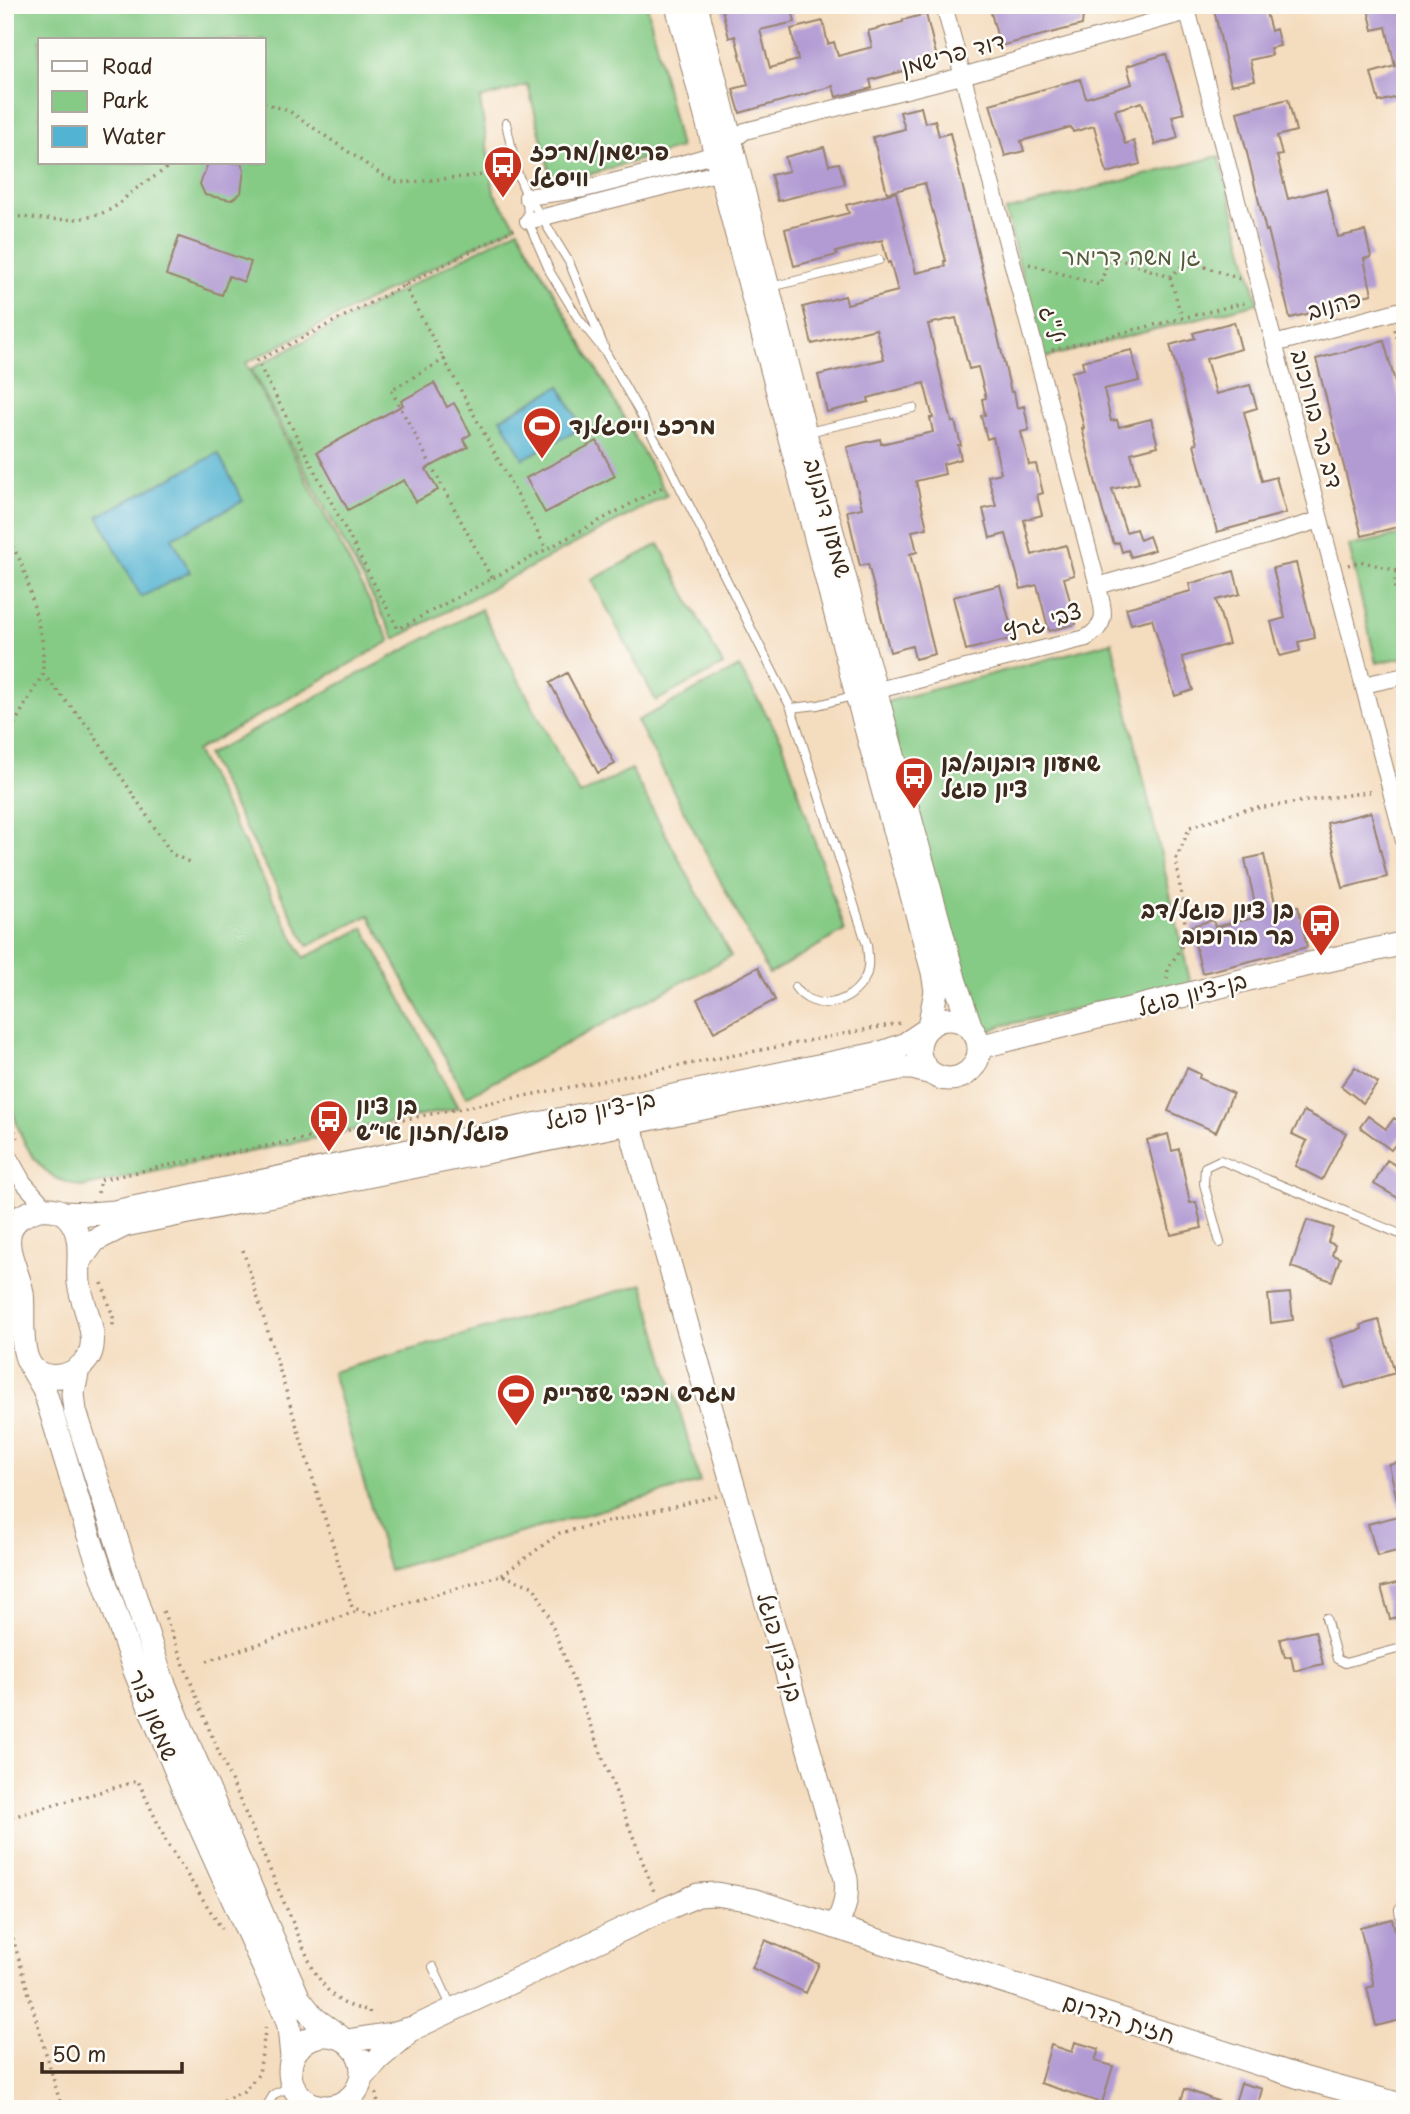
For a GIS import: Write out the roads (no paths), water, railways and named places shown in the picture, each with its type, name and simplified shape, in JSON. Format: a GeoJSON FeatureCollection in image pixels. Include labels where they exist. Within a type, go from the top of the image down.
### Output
{"type":"FeatureCollection","features":[{"type":"Feature","properties":{"kind":"street","name":"שמעון דובנוב"},"geometry":{"type":"LineString","coordinates":[[677,5],[723,156],[866,693],[951,969],[975,1037]]}},
{"type":"Feature","properties":{"kind":"street","name":"שמעון דובנוב"},"geometry":{"type":"LineString","coordinates":[[696,5],[723,156],[769,287],[933,972],[936,991],[927,1029]]}},
{"type":"Feature","properties":{"kind":"street","name":"יל\"ג"},"geometry":{"type":"LineString","coordinates":[[944,5],[1098,586]]}},
{"type":"Feature","properties":{"kind":"street","name":"דוד פרישמן"},"geometry":{"type":"LineString","coordinates":[[536,220],[723,156],[745,131],[962,76],[1186,9]]}},
{"type":"Feature","properties":{"kind":"street","name":"דב בר בורוכוב"},"geometry":{"type":"LineString","coordinates":[[1186,9],[1405,845]]}},
{"type":"Feature","properties":{"kind":"street","name":"דוד פרישמן"},"geometry":{"type":"LineString","coordinates":[[527,197],[584,189],[723,156]]}},
{"type":"Feature","properties":{"kind":"street","name":"כהנוב"},"geometry":{"type":"LineString","coordinates":[[1274,344],[1398,311]]}},
{"type":"Feature","properties":{"kind":"street","name":"צבי גרץ"},"geometry":{"type":"LineString","coordinates":[[866,693],[1086,638],[1097,631],[1103,622],[1098,586],[1320,520]]}},
{"type":"Feature","properties":{"kind":"street"},"geometry":{"type":"LineString","coordinates":[[1363,685],[1405,676]]}},
{"type":"Feature","properties":{"kind":"street","name":"בן-ציון פוגל"},"geometry":{"type":"LineString","coordinates":[[975,1037],[1164,1002],[1292,968],[1405,943]]}},
{"type":"Feature","properties":{"kind":"street"},"geometry":{"type":"LineString","coordinates":[[958,1020],[975,1037],[975,1066],[964,1076],[944,1079],[931,1073],[923,1064],[919,1053],[920,1041],[927,1029],[938,1021],[958,1020]]}},
{"type":"Feature","properties":{"kind":"street","name":"בן-ציון פוגל"},"geometry":{"type":"LineString","coordinates":[[55,1211],[100,1214],[881,1053],[904,1045],[927,1029]]}},
{"type":"Feature","properties":{"kind":"street","name":"בן-ציון פוגל"},"geometry":{"type":"LineString","coordinates":[[79,1262],[95,1240],[125,1225],[901,1068],[931,1073]]}},
{"type":"Feature","properties":{"kind":"street","name":"בן-ציון פוגל"},"geometry":{"type":"LineString","coordinates":[[629,1123],[846,1879],[848,1895],[845,1908],[835,1927]]}},
{"type":"Feature","properties":{"kind":"street"},"geometry":{"type":"LineString","coordinates":[[5,1150],[23,1182],[55,1211]]}},
{"type":"Feature","properties":{"kind":"street"},"geometry":{"type":"LineString","coordinates":[[5,1196],[10,1232]]}},
{"type":"Feature","properties":{"kind":"street"},"geometry":{"type":"LineString","coordinates":[[10,1232],[23,1215],[55,1211]]}},
{"type":"Feature","properties":{"kind":"street","name":"שמשון צור"},"geometry":{"type":"LineString","coordinates":[[55,1211],[71,1219],[77,1232],[81,1295],[93,1341],[87,1360],[78,1369],[73,1392],[75,1411],[160,1674],[295,1992],[315,2019],[343,2039]]}},
{"type":"Feature","properties":{"kind":"street","name":"שמשון צור"},"geometry":{"type":"LineString","coordinates":[[10,1232],[11,1256],[22,1293],[23,1345],[30,1365],[44,1389],[135,1671],[191,1807],[285,2014],[292,2058]]}},
{"type":"Feature","properties":{"kind":"street"},"geometry":{"type":"LineString","coordinates":[[30,1365],[42,1373],[54,1376],[78,1369]]}},
{"type":"Feature","properties":{"kind":"street","name":"חזית הדרום"},"geometry":{"type":"LineString","coordinates":[[416,2026],[661,1911],[698,1895],[716,1894],[751,1900],[1303,2078],[1405,2106]]}},
{"type":"Feature","properties":{"kind":"street"},"geometry":{"type":"LineString","coordinates":[[1405,1908],[1405,1921]]}},
{"type":"Feature","properties":{"kind":"street"},"geometry":{"type":"LineString","coordinates":[[416,2026],[378,2059],[358,2092],[351,2098],[331,2107],[313,2106],[300,2097],[293,2086],[290,2077],[292,2058],[302,2042],[311,2037],[320,2035],[343,2039],[376,2038],[416,2026]]}},
{"type":"Feature","properties":{"kind":"street"},"geometry":{"type":"LineString","coordinates":[[343,2039],[359,2056],[358,2092]]}},
{"type":"Feature","properties":{"kind":"lane"},"geometry":{"type":"LineString","coordinates":[[506,123],[517,172],[536,220],[579,282],[606,353],[677,479],[791,708],[867,945],[869,964],[865,978],[856,989],[843,999],[827,1004],[813,1002],[801,996],[795,986]]}},
{"type":"Feature","properties":{"kind":"lane"},"geometry":{"type":"LineString","coordinates":[[527,197],[536,220],[536,243],[578,318],[606,353]]}},
{"type":"Feature","properties":{"kind":"lane"},"geometry":{"type":"LineString","coordinates":[[769,287],[879,260]]}},
{"type":"Feature","properties":{"kind":"lane"},"geometry":{"type":"LineString","coordinates":[[805,433],[913,408]]}},
{"type":"Feature","properties":{"kind":"lane"},"geometry":{"type":"LineString","coordinates":[[791,708],[818,705],[866,693]]}},
{"type":"Feature","properties":{"kind":"lane"},"geometry":{"type":"LineString","coordinates":[[1220,1243],[1203,1175],[1205,1167],[1220,1160],[1405,1236]]}},
{"type":"Feature","properties":{"kind":"lane"},"geometry":{"type":"LineString","coordinates":[[1326,1618],[1337,1660],[1345,1662],[1405,1647]]}},
{"type":"Feature","properties":{"kind":"lane"},"geometry":{"type":"LineString","coordinates":[[433,1967],[452,2008]]}},
{"type":"Feature","properties":{"kind":"lane"},"geometry":{"type":"LineString","coordinates":[[265,2109],[274,2094],[293,2086]]}},
{"type":"Feature","properties":{"kind":"water"},"geometry":{"type":"Polygon","coordinates":[[[560,386],[582,428],[523,459],[501,418],[560,386]]]}},
{"type":"Feature","properties":{"kind":"water"},"geometry":{"type":"Polygon","coordinates":[[[218,453],[243,501],[172,538],[190,572],[141,597],[98,516],[218,453]]]}},
{"type":"Feature","properties":{"kind":"place","name":"פרישמן/מרכז וויסגל"},"geometry":{"type":"Point","coordinates":[503,199]}},
{"type":"Feature","properties":{"kind":"place","name":"מרכז וייסגלנד"},"geometry":{"type":"Point","coordinates":[542,460]}},
{"type":"Feature","properties":{"kind":"place","name":"שמעון דובנוב/בן ציון פוגל"},"geometry":{"type":"Point","coordinates":[914,810]}},
{"type":"Feature","properties":{"kind":"place","name":"בן ציון פוגל/דב בר בורוכוב"},"geometry":{"type":"Point","coordinates":[1321,957]}},
{"type":"Feature","properties":{"kind":"place","name":"בן ציון פוגל/חזון אי״ש"},"geometry":{"type":"Point","coordinates":[329,1153]}},
{"type":"Feature","properties":{"kind":"place","name":"מגרש מכבי שעריים"},"geometry":{"type":"Point","coordinates":[516,1427]}},
{"type":"Feature","properties":{"kind":"park label","name":"גן משה דרימר"},"geometry":{"type":"Point","coordinates":[1131,257]}}]}
